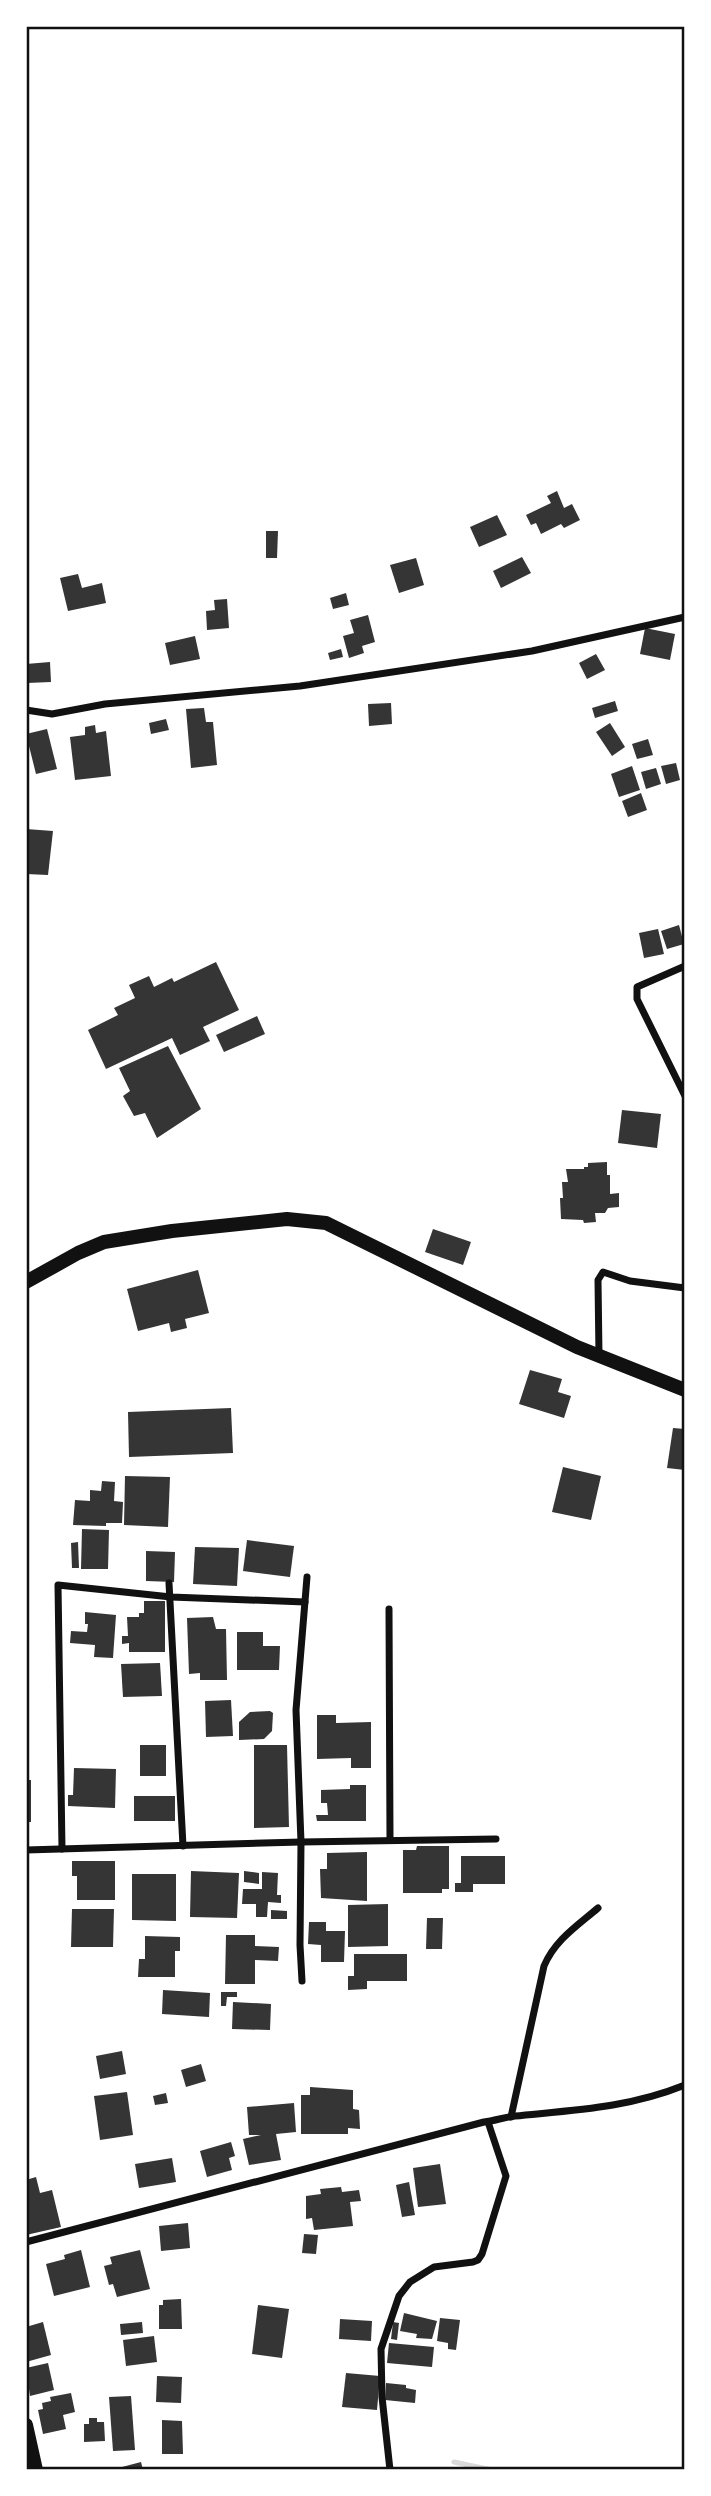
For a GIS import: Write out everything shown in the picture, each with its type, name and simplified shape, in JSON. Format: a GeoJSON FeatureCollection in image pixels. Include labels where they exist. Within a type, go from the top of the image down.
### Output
{"type":"FeatureCollection","features":[{"type":"Feature","properties":{"kind":"main road"},"geometry":{"type":"LineString","coordinates":[[26,1282],[104,1242],[172,1231],[287,1219],[326,1223],[600,1356],[685,1390]]}},
{"type":"Feature","properties":{"kind":"main road"},"geometry":{"type":"LineString","coordinates":[[26,2425],[36,2470]]}},
{"type":"Feature","properties":{"kind":"street"},"geometry":{"type":"LineString","coordinates":[[26,710],[52,714],[105,704],[300,686],[532,651],[685,617]]}},
{"type":"Feature","properties":{"kind":"street"},"geometry":{"type":"LineString","coordinates":[[685,966],[637,987],[637,999],[685,1096]]}},
{"type":"Feature","properties":{"kind":"street"},"geometry":{"type":"LineString","coordinates":[[600,1356],[598,1280],[603,1272],[630,1280],[685,1288]]}},
{"type":"Feature","properties":{"kind":"street"},"geometry":{"type":"LineString","coordinates":[[302,1981],[299,1945],[302,1908],[296,1710],[307,1577]]}},
{"type":"Feature","properties":{"kind":"street"},"geometry":{"type":"LineString","coordinates":[[169,1583],[183,1846]]}},
{"type":"Feature","properties":{"kind":"street"},"geometry":{"type":"LineString","coordinates":[[62,1849],[58,1585],[171,1597],[305,1602]]}},
{"type":"Feature","properties":{"kind":"street"},"geometry":{"type":"LineString","coordinates":[[389,1609],[390,1840]]}},
{"type":"Feature","properties":{"kind":"street"},"geometry":{"type":"LineString","coordinates":[[26,1850],[496,1839]]}},
{"type":"Feature","properties":{"kind":"street"},"geometry":{"type":"LineString","coordinates":[[511,2117],[544,1966],[549,1954],[565,1935],[598,1908]]}},
{"type":"Feature","properties":{"kind":"street"},"geometry":{"type":"LineString","coordinates":[[26,2242],[488,2122],[511,2117],[624,2105],[656,2097],[685,2085]]}},
{"type":"Feature","properties":{"kind":"street"},"geometry":{"type":"LineString","coordinates":[[390,2470],[382,2397],[382,2349],[399,2296],[410,2282],[434,2267],[473,2262],[482,2255],[506,2176],[488,2122]]}},
{"type":"Feature","properties":{"kind":"building"},"geometry":{"type":"Polygon","coordinates":[[[557,491],[564,508],[572,504],[580,520],[564,528],[561,524],[541,534],[536,523],[531,525],[526,515],[551,503],[547,496],[557,491]]]}},
{"type":"Feature","properties":{"kind":"building"},"geometry":{"type":"Polygon","coordinates":[[[497,515],[507,535],[479,547],[470,527],[497,515]]]}},
{"type":"Feature","properties":{"kind":"building"},"geometry":{"type":"Polygon","coordinates":[[[266,531],[278,531],[277,558],[266,558],[266,531]]]}},
{"type":"Feature","properties":{"kind":"building"},"geometry":{"type":"Polygon","coordinates":[[[522,557],[531,573],[501,588],[493,571],[522,557]]]}},
{"type":"Feature","properties":{"kind":"building"},"geometry":{"type":"Polygon","coordinates":[[[416,558],[424,585],[399,593],[390,565],[416,558]]]}},
{"type":"Feature","properties":{"kind":"building"},"geometry":{"type":"Polygon","coordinates":[[[78,574],[82,588],[102,583],[106,603],[68,611],[60,578],[78,574]]]}},
{"type":"Feature","properties":{"kind":"building"},"geometry":{"type":"Polygon","coordinates":[[[346,593],[349,605],[333,609],[330,598],[346,593]]]}},
{"type":"Feature","properties":{"kind":"building"},"geometry":{"type":"Polygon","coordinates":[[[227,599],[229,628],[207,630],[206,611],[215,610],[214,600],[227,599]]]}},
{"type":"Feature","properties":{"kind":"building"},"geometry":{"type":"Polygon","coordinates":[[[368,615],[375,642],[362,646],[364,653],[349,658],[343,636],[354,633],[350,620],[368,615]]]}},
{"type":"Feature","properties":{"kind":"building"},"geometry":{"type":"Polygon","coordinates":[[[645,628],[675,634],[670,660],[640,654],[645,628]]]}},
{"type":"Feature","properties":{"kind":"building"},"geometry":{"type":"Polygon","coordinates":[[[195,636],[200,659],[170,665],[165,643],[195,636]]]}},
{"type":"Feature","properties":{"kind":"building"},"geometry":{"type":"Polygon","coordinates":[[[341,649],[343,657],[330,660],[328,653],[341,649]]]}},
{"type":"Feature","properties":{"kind":"building"},"geometry":{"type":"Polygon","coordinates":[[[596,654],[605,670],[587,679],[579,663],[596,654]]]}},
{"type":"Feature","properties":{"kind":"building"},"geometry":{"type":"Polygon","coordinates":[[[50,662],[51,682],[27,683],[26,664],[50,662]]]}},
{"type":"Feature","properties":{"kind":"building"},"geometry":{"type":"Polygon","coordinates":[[[615,701],[618,711],[595,718],[592,708],[615,701]]]}},
{"type":"Feature","properties":{"kind":"building"},"geometry":{"type":"Polygon","coordinates":[[[391,703],[392,724],[369,726],[368,704],[391,703]]]}},
{"type":"Feature","properties":{"kind":"building"},"geometry":{"type":"Polygon","coordinates":[[[204,708],[206,722],[213,722],[217,765],[191,768],[186,709],[204,708]]]}},
{"type":"Feature","properties":{"kind":"building"},"geometry":{"type":"Polygon","coordinates":[[[166,719],[169,730],[151,734],[149,723],[166,719]]]}},
{"type":"Feature","properties":{"kind":"building"},"geometry":{"type":"Polygon","coordinates":[[[610,723],[625,747],[612,756],[596,732],[610,723]]]}},
{"type":"Feature","properties":{"kind":"building"},"geometry":{"type":"Polygon","coordinates":[[[95,725],[96,733],[106,731],[111,776],[75,780],[70,737],[85,735],[85,727],[95,725]]]}},
{"type":"Feature","properties":{"kind":"building"},"geometry":{"type":"Polygon","coordinates":[[[47,729],[57,769],[36,774],[26,734],[47,729]]]}},
{"type":"Feature","properties":{"kind":"building"},"geometry":{"type":"Polygon","coordinates":[[[648,739],[653,755],[637,759],[632,744],[648,739]]]}},
{"type":"Feature","properties":{"kind":"building"},"geometry":{"type":"Polygon","coordinates":[[[676,763],[680,780],[666,784],[661,766],[676,763]]]}},
{"type":"Feature","properties":{"kind":"building"},"geometry":{"type":"Polygon","coordinates":[[[632,766],[640,790],[619,797],[611,774],[632,766]]]}},
{"type":"Feature","properties":{"kind":"building"},"geometry":{"type":"Polygon","coordinates":[[[656,768],[661,784],[646,789],[641,772],[656,768]]]}},
{"type":"Feature","properties":{"kind":"building"},"geometry":{"type":"Polygon","coordinates":[[[641,793],[647,810],[628,817],[622,801],[641,793]]]}},
{"type":"Feature","properties":{"kind":"building"},"geometry":{"type":"Polygon","coordinates":[[[26,829],[53,831],[48,875],[26,874],[26,829]]]}},
{"type":"Feature","properties":{"kind":"building"},"geometry":{"type":"Polygon","coordinates":[[[679,925],[684,944],[667,949],[661,931],[679,925]]]}},
{"type":"Feature","properties":{"kind":"building"},"geometry":{"type":"Polygon","coordinates":[[[658,929],[664,954],[644,958],[639,933],[658,929]]]}},
{"type":"Feature","properties":{"kind":"building"},"geometry":{"type":"Polygon","coordinates":[[[216,962],[239,1010],[203,1027],[210,1041],[180,1055],[172,1038],[106,1069],[88,1030],[118,1015],[114,1008],[135,998],[129,985],[149,976],[154,987],[172,978],[174,982],[216,962]]]}},
{"type":"Feature","properties":{"kind":"building"},"geometry":{"type":"Polygon","coordinates":[[[257,1016],[265,1034],[224,1052],[216,1035],[257,1016]]]}},
{"type":"Feature","properties":{"kind":"building"},"geometry":{"type":"Polygon","coordinates":[[[168,1046],[201,1109],[157,1138],[145,1113],[134,1116],[123,1096],[130,1091],[119,1068],[168,1046]]]}},
{"type":"Feature","properties":{"kind":"building"},"geometry":{"type":"Polygon","coordinates":[[[622,1110],[661,1114],[657,1148],[618,1143],[622,1110]]]}},
{"type":"Feature","properties":{"kind":"building"},"geometry":{"type":"Polygon","coordinates":[[[607,1162],[610,1194],[619,1193],[619,1207],[608,1208],[605,1213],[595,1213],[596,1222],[561,1219],[562,1182],[568,1182],[566,1169],[584,1169],[588,1167],[588,1163],[607,1162]]]}},
{"type":"Feature","properties":{"kind":"building"},"geometry":{"type":"Polygon","coordinates":[[[433,1229],[471,1242],[463,1265],[425,1252],[433,1229]]]}},
{"type":"Feature","properties":{"kind":"building"},"geometry":{"type":"Polygon","coordinates":[[[198,1270],[209,1313],[185,1319],[187,1328],[171,1332],[169,1323],[138,1331],[127,1289],[198,1270]]]}},
{"type":"Feature","properties":{"kind":"building"},"geometry":{"type":"Polygon","coordinates":[[[530,1370],[562,1379],[558,1392],[571,1396],[564,1418],[519,1404],[530,1370]]]}},
{"type":"Feature","properties":{"kind":"building"},"geometry":{"type":"Polygon","coordinates":[[[231,1408],[233,1453],[129,1457],[128,1412],[231,1408]]]}},
{"type":"Feature","properties":{"kind":"building"},"geometry":{"type":"Polygon","coordinates":[[[673,1428],[685,1429],[685,1470],[667,1468],[673,1428]]]}},
{"type":"Feature","properties":{"kind":"building"},"geometry":{"type":"Polygon","coordinates":[[[563,1467],[601,1476],[591,1520],[552,1512],[563,1467]]]}},
{"type":"Feature","properties":{"kind":"building"},"geometry":{"type":"Polygon","coordinates":[[[125,1476],[170,1477],[168,1527],[124,1525],[125,1476]]]}},
{"type":"Feature","properties":{"kind":"building"},"geometry":{"type":"Polygon","coordinates":[[[102,1481],[115,1482],[114,1501],[123,1502],[122,1523],[106,1523],[106,1526],[73,1525],[75,1500],[90,1501],[90,1490],[101,1491],[102,1481]]]}},
{"type":"Feature","properties":{"kind":"building"},"geometry":{"type":"Polygon","coordinates":[[[82,1529],[109,1530],[108,1569],[81,1569],[82,1529]]]}},
{"type":"Feature","properties":{"kind":"building"},"geometry":{"type":"Polygon","coordinates":[[[247,1540],[294,1546],[290,1577],[243,1571],[247,1540]]]}},
{"type":"Feature","properties":{"kind":"building"},"geometry":{"type":"Polygon","coordinates":[[[78,1542],[79,1568],[72,1568],[71,1543],[78,1542]]]}},
{"type":"Feature","properties":{"kind":"building"},"geometry":{"type":"Polygon","coordinates":[[[195,1547],[239,1548],[237,1586],[193,1584],[195,1547]]]}},
{"type":"Feature","properties":{"kind":"building"},"geometry":{"type":"Polygon","coordinates":[[[146,1551],[175,1552],[174,1582],[146,1581],[146,1551]]]}},
{"type":"Feature","properties":{"kind":"building"},"geometry":{"type":"Polygon","coordinates":[[[144,1601],[165,1601],[165,1652],[129,1652],[129,1643],[122,1644],[122,1636],[128,1636],[127,1617],[139,1617],[139,1613],[144,1613],[144,1601]]]}},
{"type":"Feature","properties":{"kind":"building"},"geometry":{"type":"Polygon","coordinates":[[[85,1612],[116,1615],[113,1658],[94,1657],[95,1645],[70,1643],[71,1631],[87,1632],[85,1612]]]}},
{"type":"Feature","properties":{"kind":"building"},"geometry":{"type":"Polygon","coordinates":[[[213,1617],[216,1629],[226,1629],[227,1680],[200,1680],[200,1673],[189,1674],[187,1618],[213,1617]]]}},
{"type":"Feature","properties":{"kind":"building"},"geometry":{"type":"Polygon","coordinates":[[[237,1632],[263,1632],[263,1646],[280,1646],[279,1670],[237,1670],[237,1632]]]}},
{"type":"Feature","properties":{"kind":"building"},"geometry":{"type":"Polygon","coordinates":[[[160,1663],[162,1696],[123,1697],[121,1664],[160,1663]]]}},
{"type":"Feature","properties":{"kind":"building"},"geometry":{"type":"Polygon","coordinates":[[[231,1700],[233,1736],[206,1737],[205,1701],[231,1700]]]}},
{"type":"Feature","properties":{"kind":"building"},"geometry":{"type":"Polygon","coordinates":[[[250,1712],[273,1713],[272,1731],[264,1739],[239,1740],[239,1722],[250,1712]]]}},
{"type":"Feature","properties":{"kind":"building"},"geometry":{"type":"Polygon","coordinates":[[[317,1715],[336,1715],[336,1723],[371,1722],[371,1768],[351,1768],[351,1758],[317,1759],[317,1715]]]}},
{"type":"Feature","properties":{"kind":"building"},"geometry":{"type":"Polygon","coordinates":[[[140,1745],[166,1745],[166,1776],[140,1776],[140,1745]]]}},
{"type":"Feature","properties":{"kind":"building"},"geometry":{"type":"Polygon","coordinates":[[[254,1745],[287,1745],[289,1827],[254,1828],[254,1745]]]}},
{"type":"Feature","properties":{"kind":"building"},"geometry":{"type":"Polygon","coordinates":[[[74,1768],[116,1769],[115,1808],[68,1806],[68,1795],[73,1795],[74,1768]]]}},
{"type":"Feature","properties":{"kind":"building"},"geometry":{"type":"Polygon","coordinates":[[[26,1780],[31,1780],[31,1822],[26,1822],[26,1780]]]}},
{"type":"Feature","properties":{"kind":"building"},"geometry":{"type":"Polygon","coordinates":[[[350,1785],[366,1785],[366,1821],[317,1821],[316,1815],[328,1815],[327,1803],[321,1803],[321,1790],[350,1789],[350,1785]]]}},
{"type":"Feature","properties":{"kind":"building"},"geometry":{"type":"Polygon","coordinates":[[[134,1796],[175,1796],[175,1821],[134,1821],[134,1796]]]}},
{"type":"Feature","properties":{"kind":"building"},"geometry":{"type":"Polygon","coordinates":[[[417,1846],[449,1846],[449,1889],[442,1889],[442,1893],[403,1893],[403,1850],[416,1850],[417,1846]]]}},
{"type":"Feature","properties":{"kind":"building"},"geometry":{"type":"Polygon","coordinates":[[[367,1852],[367,1901],[321,1898],[320,1869],[327,1869],[327,1853],[367,1852]]]}},
{"type":"Feature","properties":{"kind":"building"},"geometry":{"type":"Polygon","coordinates":[[[461,1856],[505,1856],[505,1884],[473,1884],[473,1892],[455,1892],[455,1883],[461,1883],[461,1856]]]}},
{"type":"Feature","properties":{"kind":"building"},"geometry":{"type":"Polygon","coordinates":[[[72,1861],[115,1861],[115,1900],[77,1900],[77,1876],[72,1876],[72,1861]]]}},
{"type":"Feature","properties":{"kind":"building"},"geometry":{"type":"Polygon","coordinates":[[[191,1871],[239,1873],[237,1918],[190,1917],[191,1871]]]}},
{"type":"Feature","properties":{"kind":"building"},"geometry":{"type":"Polygon","coordinates":[[[244,1871],[259,1873],[259,1884],[244,1882],[244,1871]]]}},
{"type":"Feature","properties":{"kind":"building"},"geometry":{"type":"Polygon","coordinates":[[[262,1872],[278,1873],[277,1895],[281,1895],[281,1903],[268,1902],[267,1917],[256,1917],[256,1904],[242,1904],[243,1889],[262,1889],[262,1872]]]}},
{"type":"Feature","properties":{"kind":"building"},"geometry":{"type":"Polygon","coordinates":[[[132,1874],[176,1874],[176,1921],[132,1920],[132,1874]]]}},
{"type":"Feature","properties":{"kind":"building"},"geometry":{"type":"Polygon","coordinates":[[[388,1904],[388,1946],[348,1947],[348,1905],[388,1904]]]}},
{"type":"Feature","properties":{"kind":"building"},"geometry":{"type":"Polygon","coordinates":[[[72,1909],[114,1909],[113,1947],[71,1947],[72,1909]]]}},
{"type":"Feature","properties":{"kind":"building"},"geometry":{"type":"Polygon","coordinates":[[[271,1910],[287,1911],[287,1919],[271,1919],[271,1910]]]}},
{"type":"Feature","properties":{"kind":"building"},"geometry":{"type":"Polygon","coordinates":[[[427,1918],[443,1918],[442,1949],[426,1949],[427,1918]]]}},
{"type":"Feature","properties":{"kind":"building"},"geometry":{"type":"Polygon","coordinates":[[[309,1922],[326,1922],[326,1931],[345,1931],[344,1962],[321,1962],[321,1945],[308,1944],[309,1922]]]}},
{"type":"Feature","properties":{"kind":"building"},"geometry":{"type":"Polygon","coordinates":[[[226,1935],[255,1935],[255,1946],[279,1947],[278,1961],[255,1960],[255,1984],[225,1984],[226,1935]]]}},
{"type":"Feature","properties":{"kind":"building"},"geometry":{"type":"Polygon","coordinates":[[[145,1936],[180,1937],[180,1951],[175,1951],[175,1977],[138,1977],[139,1959],[145,1959],[145,1936]]]}},
{"type":"Feature","properties":{"kind":"building"},"geometry":{"type":"Polygon","coordinates":[[[354,1954],[407,1954],[407,1981],[367,1981],[367,1989],[348,1990],[348,1976],[354,1976],[354,1954]]]}},
{"type":"Feature","properties":{"kind":"building"},"geometry":{"type":"Polygon","coordinates":[[[163,1990],[210,1993],[209,2017],[162,2014],[163,1990]]]}},
{"type":"Feature","properties":{"kind":"building"},"geometry":{"type":"Polygon","coordinates":[[[221,1992],[237,1992],[237,1997],[227,1997],[226,2006],[221,2006],[221,1992]]]}},
{"type":"Feature","properties":{"kind":"building"},"geometry":{"type":"Polygon","coordinates":[[[233,2002],[271,2004],[270,2030],[232,2029],[233,2002]]]}},
{"type":"Feature","properties":{"kind":"building"},"geometry":{"type":"Polygon","coordinates":[[[122,2051],[126,2074],[100,2079],[96,2056],[122,2051]]]}},
{"type":"Feature","properties":{"kind":"building"},"geometry":{"type":"Polygon","coordinates":[[[201,2064],[206,2081],[186,2087],[181,2070],[201,2064]]]}},
{"type":"Feature","properties":{"kind":"building"},"geometry":{"type":"Polygon","coordinates":[[[310,2087],[353,2090],[353,2109],[359,2110],[360,2129],[348,2128],[348,2134],[301,2134],[301,2095],[310,2095],[310,2087]]]}},
{"type":"Feature","properties":{"kind":"building"},"geometry":{"type":"Polygon","coordinates":[[[127,2092],[133,2135],[100,2140],[94,2096],[127,2092]]]}},
{"type":"Feature","properties":{"kind":"building"},"geometry":{"type":"Polygon","coordinates":[[[166,2093],[168,2103],[155,2105],[153,2096],[166,2093]]]}},
{"type":"Feature","properties":{"kind":"building"},"geometry":{"type":"Polygon","coordinates":[[[294,2103],[296,2132],[276,2134],[281,2160],[249,2165],[243,2139],[261,2135],[249,2135],[247,2107],[294,2103]]]}},
{"type":"Feature","properties":{"kind":"building"},"geometry":{"type":"Polygon","coordinates":[[[231,2142],[235,2156],[229,2158],[232,2170],[207,2177],[200,2151],[231,2142]]]}},
{"type":"Feature","properties":{"kind":"building"},"geometry":{"type":"Polygon","coordinates":[[[172,2158],[176,2182],[139,2188],[135,2164],[172,2158]]]}},
{"type":"Feature","properties":{"kind":"building"},"geometry":{"type":"Polygon","coordinates":[[[440,2164],[446,2204],[418,2207],[413,2168],[440,2164]]]}},
{"type":"Feature","properties":{"kind":"building"},"geometry":{"type":"Polygon","coordinates":[[[36,2177],[40,2193],[52,2190],[61,2227],[26,2235],[26,2180],[36,2177]]]}},
{"type":"Feature","properties":{"kind":"building"},"geometry":{"type":"Polygon","coordinates":[[[409,2182],[415,2215],[402,2217],[396,2185],[409,2182]]]}},
{"type":"Feature","properties":{"kind":"building"},"geometry":{"type":"Polygon","coordinates":[[[341,2187],[342,2192],[359,2190],[361,2201],[350,2202],[353,2226],[314,2230],[312,2218],[306,2219],[306,2196],[321,2194],[320,2189],[341,2187]]]}},
{"type":"Feature","properties":{"kind":"building"},"geometry":{"type":"Polygon","coordinates":[[[188,2223],[190,2248],[161,2251],[159,2226],[188,2223]]]}},
{"type":"Feature","properties":{"kind":"building"},"geometry":{"type":"Polygon","coordinates":[[[304,2234],[318,2235],[316,2254],[302,2253],[304,2234]]]}},
{"type":"Feature","properties":{"kind":"building"},"geometry":{"type":"Polygon","coordinates":[[[81,2250],[90,2287],[54,2296],[46,2264],[65,2259],[64,2255],[81,2250]]]}},
{"type":"Feature","properties":{"kind":"building"},"geometry":{"type":"Polygon","coordinates":[[[140,2250],[150,2289],[117,2297],[113,2284],[109,2285],[104,2266],[112,2264],[110,2257],[140,2250]]]}},
{"type":"Feature","properties":{"kind":"building"},"geometry":{"type":"Polygon","coordinates":[[[181,2299],[182,2329],[159,2329],[159,2305],[163,2305],[163,2300],[181,2299]]]}},
{"type":"Feature","properties":{"kind":"building"},"geometry":{"type":"Polygon","coordinates":[[[258,2305],[289,2309],[282,2358],[252,2354],[258,2305]]]}},
{"type":"Feature","properties":{"kind":"building"},"geometry":{"type":"Polygon","coordinates":[[[404,2313],[437,2321],[432,2339],[416,2338],[417,2334],[400,2331],[404,2313]]]}},
{"type":"Feature","properties":{"kind":"building"},"geometry":{"type":"Polygon","coordinates":[[[440,2318],[460,2320],[456,2350],[448,2349],[448,2343],[437,2341],[440,2318]]]}},
{"type":"Feature","properties":{"kind":"building"},"geometry":{"type":"Polygon","coordinates":[[[340,2319],[372,2321],[371,2341],[339,2339],[340,2319]]]}},
{"type":"Feature","properties":{"kind":"building"},"geometry":{"type":"Polygon","coordinates":[[[43,2322],[51,2355],[26,2362],[26,2327],[43,2322]]]}},
{"type":"Feature","properties":{"kind":"building"},"geometry":{"type":"Polygon","coordinates":[[[142,2322],[143,2333],[121,2335],[120,2324],[142,2322]]]}},
{"type":"Feature","properties":{"kind":"building"},"geometry":{"type":"Polygon","coordinates":[[[393,2322],[399,2323],[397,2340],[391,2339],[393,2322]]]}},
{"type":"Feature","properties":{"kind":"building"},"geometry":{"type":"Polygon","coordinates":[[[154,2336],[157,2362],[126,2366],[123,2340],[154,2336]]]}},
{"type":"Feature","properties":{"kind":"building"},"geometry":{"type":"Polygon","coordinates":[[[389,2343],[434,2347],[432,2367],[387,2363],[389,2343]]]}},
{"type":"Feature","properties":{"kind":"building"},"geometry":{"type":"Polygon","coordinates":[[[48,2363],[54,2390],[30,2396],[26,2368],[48,2363]]]}},
{"type":"Feature","properties":{"kind":"building"},"geometry":{"type":"Polygon","coordinates":[[[346,2373],[380,2376],[377,2410],[342,2407],[346,2373]]]}},
{"type":"Feature","properties":{"kind":"building"},"geometry":{"type":"Polygon","coordinates":[[[157,2376],[182,2377],[181,2403],[156,2402],[157,2376]]]}},
{"type":"Feature","properties":{"kind":"building"},"geometry":{"type":"Polygon","coordinates":[[[386,2383],[406,2385],[406,2388],[416,2390],[415,2403],[385,2400],[386,2383]]]}},
{"type":"Feature","properties":{"kind":"building"},"geometry":{"type":"Polygon","coordinates":[[[71,2393],[75,2412],[63,2415],[66,2429],[43,2434],[38,2410],[43,2409],[42,2403],[51,2401],[50,2397],[71,2393]]]}},
{"type":"Feature","properties":{"kind":"building"},"geometry":{"type":"Polygon","coordinates":[[[131,2396],[135,2450],[113,2451],[109,2397],[131,2396]]]}},
{"type":"Feature","properties":{"kind":"building"},"geometry":{"type":"Polygon","coordinates":[[[89,2418],[104,2422],[105,2441],[84,2442],[84,2424],[89,2424],[89,2418]]]}},
{"type":"Feature","properties":{"kind":"building"},"geometry":{"type":"Polygon","coordinates":[[[162,2420],[182,2421],[183,2454],[162,2454],[162,2420]]]}},
{"type":"Feature","properties":{"kind":"building"},"geometry":{"type":"Polygon","coordinates":[[[141,2462],[143,2470],[122,2470],[122,2467],[141,2462]]]}},
{"type":"Feature","properties":{"kind":"waterway"},"geometry":{"type":"LineString","coordinates":[[454,2462],[492,2470]]}}]}
